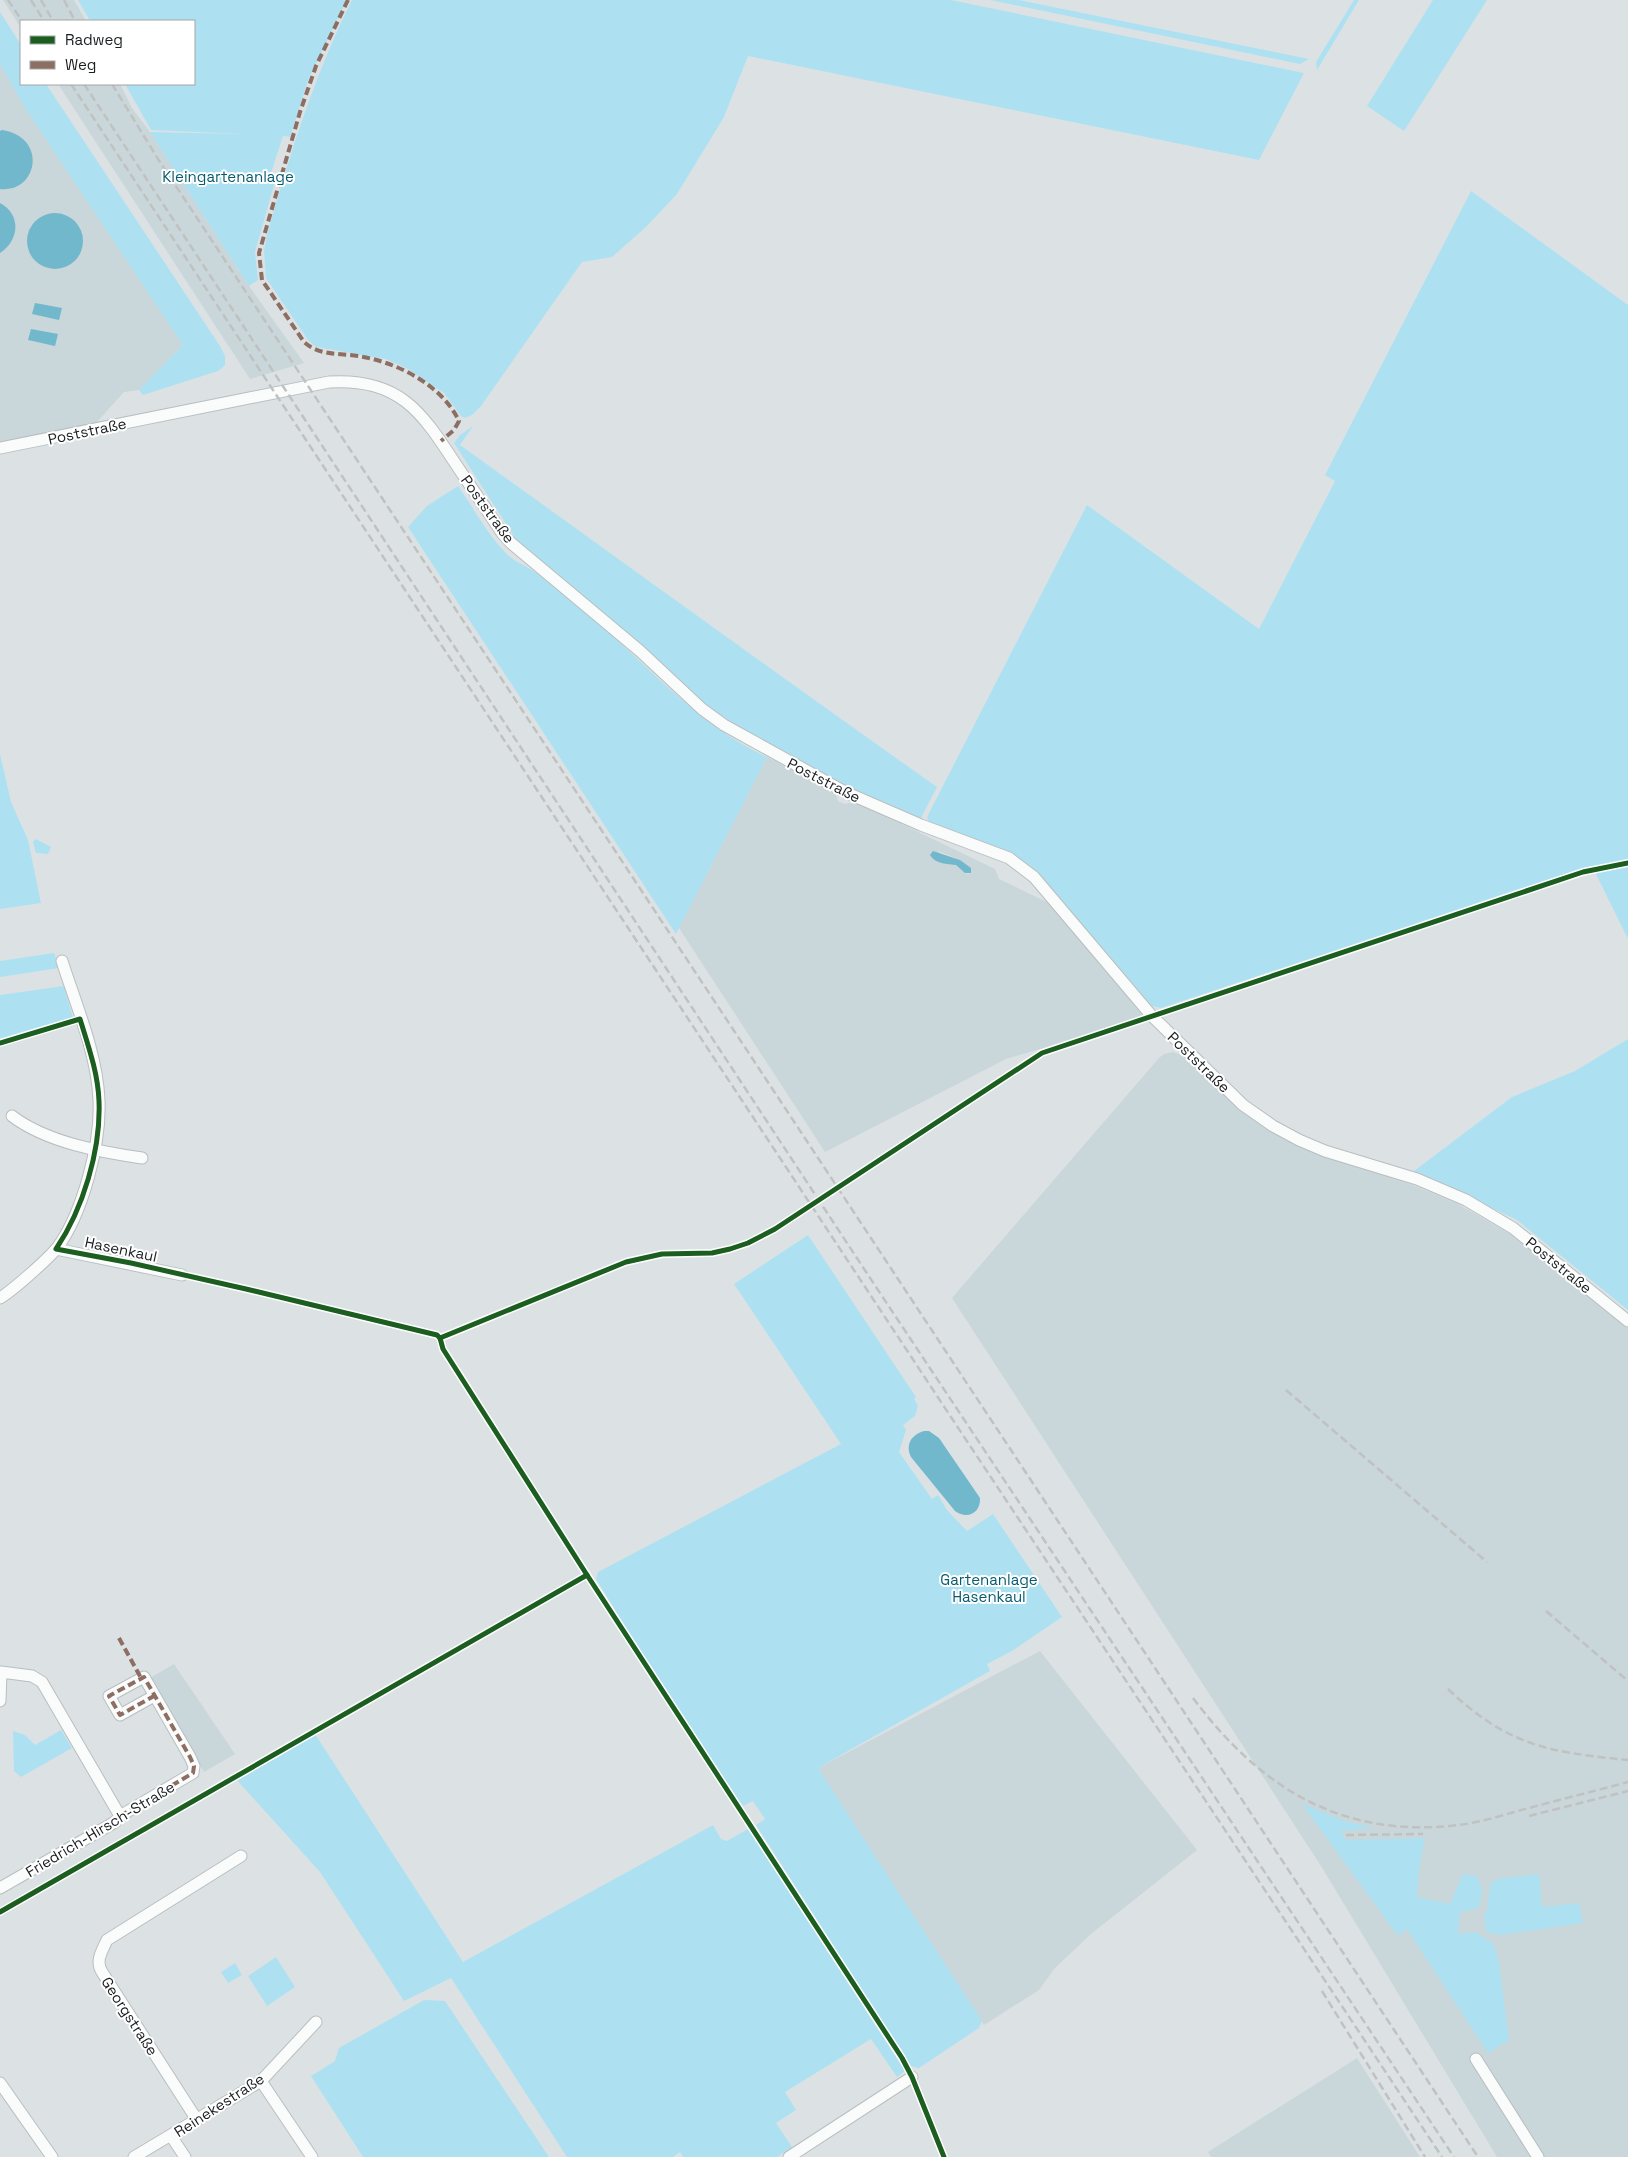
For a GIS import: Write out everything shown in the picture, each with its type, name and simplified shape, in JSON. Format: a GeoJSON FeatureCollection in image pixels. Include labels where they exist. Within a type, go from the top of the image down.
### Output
{"type":"FeatureCollection","features":[{"type":"Feature","properties":{"kind":"street","name":"Poststraße"},"geometry":{"type":"LineString","coordinates":[[0,448],[329,382],[359,382],[390,392],[406,401],[424,417],[502,533],[511,543],[640,651],[702,709],[743,737],[845,792],[921,825],[1009,858],[1020,864],[1034,877],[1151,1015],[1243,1105],[1273,1126],[1298,1140],[1325,1151],[1417,1179],[1466,1200],[1513,1228],[1628,1321]]}},
{"type":"Feature","properties":{"kind":"street"},"geometry":{"type":"LineString","coordinates":[[0,1298],[56,1249],[64,1236],[89,1178],[94,1151],[99,1100],[95,1074],[62,961]]}},
{"type":"Feature","properties":{"kind":"street"},"geometry":{"type":"LineString","coordinates":[[12,1116],[25,1126],[94,1151],[142,1158]]}},
{"type":"Feature","properties":{"kind":"street","name":"Hasenkaul"},"geometry":{"type":"LineString","coordinates":[[56,1249],[122,1261],[182,1275]]}},
{"type":"Feature","properties":{"kind":"street"},"geometry":{"type":"LineString","coordinates":[[0,1701],[1,1672],[32,1676],[42,1682],[120,1816]]}},
{"type":"Feature","properties":{"kind":"street","name":"Friedrich-Hirsch-Straße"},"geometry":{"type":"LineString","coordinates":[[0,1888],[114,1822],[120,1816],[193,1773],[194,1766],[154,1696]]}},
{"type":"Feature","properties":{"kind":"street","name":"Georgstraße"},"geometry":{"type":"LineString","coordinates":[[197,2120],[99,1968],[99,1955],[107,1940],[241,1856]]}},
{"type":"Feature","properties":{"kind":"street","name":"Reinekestraße"},"geometry":{"type":"LineString","coordinates":[[134,2157],[261,2082],[316,2022]]}},
{"type":"Feature","properties":{"kind":"street"},"geometry":{"type":"LineString","coordinates":[[1476,2059],[1538,2157]]}},
{"type":"Feature","properties":{"kind":"street"},"geometry":{"type":"LineString","coordinates":[[789,2157],[912,2077]]}},
{"type":"Feature","properties":{"kind":"street"},"geometry":{"type":"LineString","coordinates":[[261,2082],[312,2157]]}},
{"type":"Feature","properties":{"kind":"street"},"geometry":{"type":"LineString","coordinates":[[0,2084],[52,2157]]}},
{"type":"Feature","properties":{"kind":"street"},"geometry":{"type":"LineString","coordinates":[[171,2136],[185,2157]]}},
{"type":"Feature","properties":{"kind":"shaded area"},"geometry":{"type":"Polygon","coordinates":[[[3,0],[74,0],[85,20],[20,20],[20,26],[3,0]]]}},
{"type":"Feature","properties":{"kind":"shaded area"},"geometry":{"type":"Polygon","coordinates":[[[0,64],[25,108],[183,345],[139,390],[124,392],[96,423],[0,441],[0,64]]]}},
{"type":"Feature","properties":{"kind":"shaded area"},"geometry":{"type":"Polygon","coordinates":[[[59,85],[120,85],[132,108],[150,132],[249,286],[304,363],[250,379],[59,85]]]}},
{"type":"Feature","properties":{"kind":"shaded area"},"geometry":{"type":"Polygon","coordinates":[[[0,131],[17,135],[26,143],[32,153],[32,164],[29,174],[23,182],[13,188],[0,189],[0,131]]]}},
{"type":"Feature","properties":{"kind":"shaded area"},"geometry":{"type":"Polygon","coordinates":[[[0,203],[12,214],[15,220],[15,227],[14,234],[7,248],[0,253],[0,203]]]}},
{"type":"Feature","properties":{"kind":"shaded area"},"geometry":{"type":"Polygon","coordinates":[[[55,213],[66,215],[75,221],[81,230],[83,241],[81,252],[75,261],[66,267],[55,269],[44,267],[35,261],[29,252],[27,241],[29,230],[35,221],[44,215],[55,213]]]}},
{"type":"Feature","properties":{"kind":"shaded area"},"geometry":{"type":"Polygon","coordinates":[[[35,303],[62,308],[59,320],[32,314],[35,303]]]}},
{"type":"Feature","properties":{"kind":"shaded area"},"geometry":{"type":"Polygon","coordinates":[[[31,329],[58,334],[55,346],[28,340],[31,329]]]}},
{"type":"Feature","properties":{"kind":"shaded area"},"geometry":{"type":"Polygon","coordinates":[[[767,757],[835,792],[838,801],[844,804],[856,802],[995,869],[999,879],[1049,903],[1143,1015],[1064,1042],[1006,1059],[825,1152],[679,928],[767,757]],[[938,851],[950,865],[956,865],[967,874],[971,873],[960,860],[938,851]]]}},
{"type":"Feature","properties":{"kind":"shaded area"},"geometry":{"type":"Polygon","coordinates":[[[933,851],[960,860],[971,868],[971,873],[965,873],[956,865],[935,860],[930,855],[933,851]]]}},
{"type":"Feature","properties":{"kind":"shaded area"},"geometry":{"type":"Polygon","coordinates":[[[1173,1052],[1187,1057],[1258,1122],[1284,1139],[1303,1148],[1410,1184],[1458,1204],[1510,1234],[1628,1327],[1628,2157],[1497,2157],[1321,1866],[952,1298],[1159,1058],[1164,1054],[1173,1052]]]}},
{"type":"Feature","properties":{"kind":"shaded area"},"geometry":{"type":"Polygon","coordinates":[[[924,1431],[929,1431],[939,1438],[980,1498],[978,1508],[972,1514],[964,1515],[955,1511],[911,1457],[909,1453],[910,1441],[924,1431]]]}},
{"type":"Feature","properties":{"kind":"shaded area"},"geometry":{"type":"Polygon","coordinates":[[[1040,1651],[1197,1850],[1091,1934],[1055,1968],[1039,1990],[984,2025],[818,1768],[1040,1651]]]}},
{"type":"Feature","properties":{"kind":"shaded area"},"geometry":{"type":"Polygon","coordinates":[[[174,1664],[235,1754],[204,1772],[150,1678],[174,1664]]]}},
{"type":"Feature","properties":{"kind":"shaded area"},"geometry":{"type":"Polygon","coordinates":[[[1357,2058],[1420,2157],[1211,2157],[1208,2152],[1357,2058]]]}},
{"type":"Feature","properties":{"kind":"green space","name":"Kleingartenanlage"},"geometry":{"type":"Polygon","coordinates":[[[78,0],[347,0],[309,78],[290,137],[283,136],[270,176],[276,178],[255,252],[258,280],[249,286],[150,132],[244,134],[151,130],[126,85],[195,85],[195,20],[89,20],[78,0]]]}},
{"type":"Feature","properties":{"kind":"green space"},"geometry":{"type":"Polygon","coordinates":[[[352,0],[951,0],[1304,73],[1259,160],[748,56],[724,117],[677,194],[646,227],[612,257],[582,262],[481,406],[472,415],[465,418],[461,416],[444,393],[408,369],[386,359],[316,347],[308,340],[266,278],[264,251],[285,175],[314,86],[352,0]]]}},
{"type":"Feature","properties":{"kind":"green space"},"geometry":{"type":"Polygon","coordinates":[[[990,0],[1019,0],[1309,59],[1300,64],[990,0]]]}},
{"type":"Feature","properties":{"kind":"green space"},"geometry":{"type":"Polygon","coordinates":[[[1354,0],[1359,0],[1317,70],[1316,62],[1354,0]]]}},
{"type":"Feature","properties":{"kind":"green space"},"geometry":{"type":"Polygon","coordinates":[[[1433,0],[1487,0],[1404,131],[1367,106],[1433,0]]]}},
{"type":"Feature","properties":{"kind":"green space"},"geometry":{"type":"Polygon","coordinates":[[[0,12],[20,43],[20,85],[47,85],[220,346],[225,356],[225,365],[218,371],[143,395],[139,390],[183,345],[25,108],[0,64],[0,12]]]}},
{"type":"Feature","properties":{"kind":"green space"},"geometry":{"type":"Polygon","coordinates":[[[1471,191],[1628,305],[1628,860],[1587,867],[1161,1008],[1152,1006],[1038,873],[1020,859],[930,825],[927,817],[1087,505],[1259,629],[1335,481],[1325,475],[1471,191]]]}},
{"type":"Feature","properties":{"kind":"green space"},"geometry":{"type":"Polygon","coordinates":[[[473,426],[460,445],[937,787],[920,820],[847,787],[772,747],[711,709],[636,641],[517,541],[454,443],[460,435],[473,426]]]}},
{"type":"Feature","properties":{"kind":"green space"},"geometry":{"type":"Polygon","coordinates":[[[458,486],[491,536],[507,555],[535,572],[588,615],[695,711],[742,744],[767,757],[676,934],[408,527],[427,506],[458,486]]]}},
{"type":"Feature","properties":{"kind":"green space"},"geometry":{"type":"Polygon","coordinates":[[[0,754],[11,802],[28,840],[41,903],[0,909],[0,754]]]}},
{"type":"Feature","properties":{"kind":"green space"},"geometry":{"type":"Polygon","coordinates":[[[36,839],[51,847],[48,854],[36,853],[33,842],[36,839]]]}},
{"type":"Feature","properties":{"kind":"green space"},"geometry":{"type":"Polygon","coordinates":[[[1628,867],[1628,939],[1595,872],[1628,867]]]}},
{"type":"Feature","properties":{"kind":"green space"},"geometry":{"type":"Polygon","coordinates":[[[54,953],[59,968],[0,977],[0,961],[54,953]]]}},
{"type":"Feature","properties":{"kind":"green space"},"geometry":{"type":"Polygon","coordinates":[[[64,986],[73,1018],[0,1041],[0,995],[64,986]]]}},
{"type":"Feature","properties":{"kind":"green space"},"geometry":{"type":"Polygon","coordinates":[[[1628,1039],[1628,1310],[1517,1220],[1414,1171],[1512,1097],[1575,1071],[1628,1039]]]}},
{"type":"Feature","properties":{"kind":"green space","name":"Gartenanlage Hasenkaul"},"geometry":{"type":"Polygon","coordinates":[[[808,1235],[916,1397],[914,1399],[918,1406],[915,1416],[903,1425],[906,1430],[899,1452],[932,1499],[938,1495],[947,1510],[967,1531],[993,1514],[1062,1617],[1012,1651],[987,1664],[990,1671],[818,1768],[982,2021],[979,2028],[919,2068],[911,2066],[756,1825],[765,1819],[753,1801],[743,1806],[672,1702],[596,1579],[598,1572],[841,1444],[734,1284],[808,1235]]]}},
{"type":"Feature","properties":{"kind":"green space"},"geometry":{"type":"Polygon","coordinates":[[[61,1730],[72,1748],[21,1777],[14,1771],[13,1731],[25,1735],[35,1745],[61,1730]]]}},
{"type":"Feature","properties":{"kind":"green space"},"geometry":{"type":"Polygon","coordinates":[[[315,1734],[463,1962],[713,1825],[721,1839],[727,1841],[748,1829],[905,2071],[897,2077],[871,2039],[785,2092],[796,2110],[776,2123],[792,2147],[777,2157],[683,2157],[680,2152],[673,2157],[567,2157],[451,1978],[404,2001],[320,1872],[236,1779],[315,1734]]]}},
{"type":"Feature","properties":{"kind":"green space"},"geometry":{"type":"Polygon","coordinates":[[[1302,1804],[1344,1821],[1374,1828],[1341,1831],[1346,1840],[1425,1838],[1419,1868],[1417,1897],[1450,1904],[1463,1874],[1476,1876],[1481,1888],[1480,1904],[1478,1908],[1460,1912],[1458,1934],[1475,1932],[1493,1943],[1499,1962],[1509,2040],[1488,2053],[1407,1929],[1398,1936],[1302,1804]]]}},
{"type":"Feature","properties":{"kind":"green space"},"geometry":{"type":"Polygon","coordinates":[[[1539,1874],[1542,1907],[1579,1903],[1583,1923],[1499,1935],[1486,1932],[1484,1915],[1487,1910],[1490,1885],[1497,1879],[1539,1874]]]}},
{"type":"Feature","properties":{"kind":"green space"},"geometry":{"type":"Polygon","coordinates":[[[276,1957],[295,1987],[267,2006],[248,1976],[276,1957]]]}},
{"type":"Feature","properties":{"kind":"green space"},"geometry":{"type":"Polygon","coordinates":[[[235,1963],[242,1975],[228,1983],[221,1972],[235,1963]]]}},
{"type":"Feature","properties":{"kind":"green space"},"geometry":{"type":"Polygon","coordinates":[[[424,2000],[445,2001],[549,2157],[363,2157],[311,2076],[335,2061],[339,2048],[424,2000]]]}},
{"type":"Feature","properties":{"kind":"railway"},"geometry":{"type":"LineString","coordinates":[[8,0],[21,20]]}},
{"type":"Feature","properties":{"kind":"railway"},"geometry":{"type":"LineString","coordinates":[[31,0],[43,20]]}},
{"type":"Feature","properties":{"kind":"railway"},"geometry":{"type":"LineString","coordinates":[[41,0],[52,20]]}},
{"type":"Feature","properties":{"kind":"railway"},"geometry":{"type":"LineString","coordinates":[[64,0],[74,20]]}},
{"type":"Feature","properties":{"kind":"railway"},"geometry":{"type":"LineString","coordinates":[[72,85],[1442,2157]]}},
{"type":"Feature","properties":{"kind":"railway"},"geometry":{"type":"LineString","coordinates":[[85,85],[874,1284],[1454,2157]]}},
{"type":"Feature","properties":{"kind":"railway"},"geometry":{"type":"LineString","coordinates":[[113,85],[158,159],[1478,2157]]}},
{"type":"Feature","properties":{"kind":"railway"},"geometry":{"type":"LineString","coordinates":[[1286,1390],[1487,1562]]}},
{"type":"Feature","properties":{"kind":"railway"},"geometry":{"type":"LineString","coordinates":[[1546,1611],[1628,1681]]}},
{"type":"Feature","properties":{"kind":"railway"},"geometry":{"type":"LineString","coordinates":[[1448,1689],[1490,1723],[1530,1743],[1575,1754],[1628,1760]]}},
{"type":"Feature","properties":{"kind":"railway"},"geometry":{"type":"LineString","coordinates":[[1193,1698],[1219,1730],[1247,1758],[1276,1782],[1308,1801],[1342,1815],[1378,1824],[1417,1827],[1468,1824],[1628,1782]]}},
{"type":"Feature","properties":{"kind":"railway"},"geometry":{"type":"LineString","coordinates":[[1529,1816],[1628,1791]]}},
{"type":"Feature","properties":{"kind":"railway"},"geometry":{"type":"LineString","coordinates":[[1346,1835],[1423,1834]]}},
{"type":"Feature","properties":{"kind":"railway"},"geometry":{"type":"LineString","coordinates":[[1322,1991],[1425,2157]]}},
{"type":"Feature","properties":{"kind":"marked path"},"geometry":{"type":"LineString","coordinates":[[348,0],[316,66],[300,112],[259,253],[262,280],[304,342],[316,350],[373,359],[403,370],[430,386],[442,397],[459,421],[454,430],[441,441]]}},
{"type":"Feature","properties":{"kind":"marked path"},"geometry":{"type":"LineString","coordinates":[[119,1638],[141,1678]]}},
{"type":"Feature","properties":{"kind":"marked path"},"geometry":{"type":"LineString","coordinates":[[120,1816],[193,1773],[194,1766],[190,1757],[144,1677],[109,1696],[120,1715],[154,1696]]}},
{"type":"Feature","properties":{"kind":"cycle path"},"geometry":{"type":"LineString","coordinates":[[440,1338],[626,1262],[662,1254],[712,1253],[748,1243],[775,1229],[1042,1053],[1583,872],[1628,863]]}},
{"type":"Feature","properties":{"kind":"cycle path"},"geometry":{"type":"LineString","coordinates":[[0,1043],[80,1019],[92,1059],[99,1101],[97,1139],[82,1198],[66,1233],[56,1249],[131,1263],[246,1289],[437,1335],[440,1338]]}},
{"type":"Feature","properties":{"kind":"cycle path"},"geometry":{"type":"LineString","coordinates":[[440,1338],[443,1349],[587,1575],[902,2058],[912,2077],[944,2157]]}},
{"type":"Feature","properties":{"kind":"cycle path"},"geometry":{"type":"LineString","coordinates":[[0,1912],[587,1575]]}}]}
